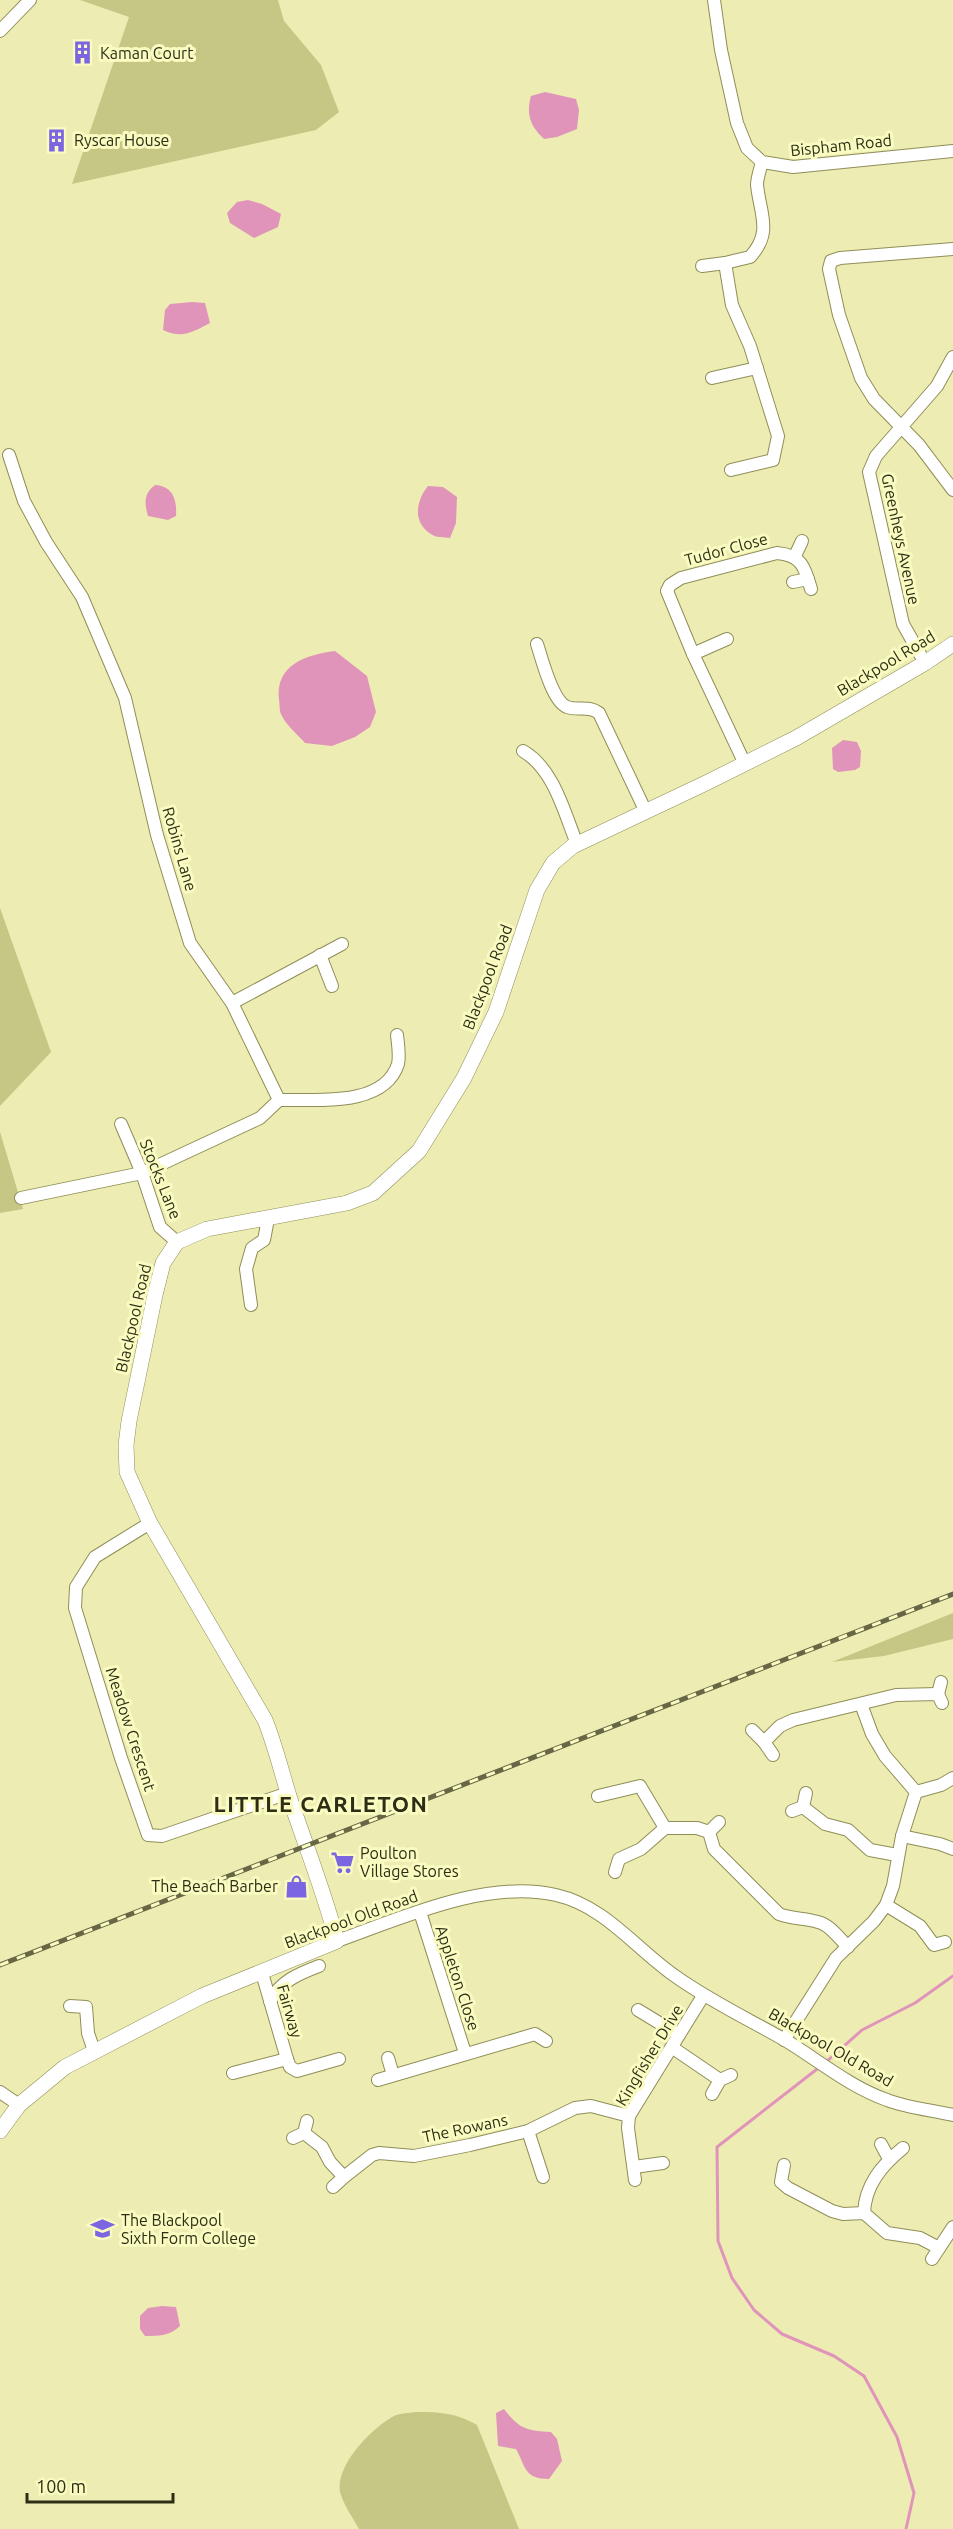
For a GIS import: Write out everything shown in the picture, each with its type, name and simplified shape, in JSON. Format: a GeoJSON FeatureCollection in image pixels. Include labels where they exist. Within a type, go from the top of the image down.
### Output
{"type":"FeatureCollection","features":[{"type":"Feature","properties":{"kind":"main road","name":"Blackpool Road"},"geometry":{"type":"LineString","coordinates":[[337,1941],[327,1903],[265,1720],[150,1523],[127,1472],[126,1445],[163,1263],[177,1242],[207,1229],[347,1203],[373,1193],[418,1152],[464,1078],[496,1011],[537,890],[553,863],[577,844],[815,728],[953,644]]}},
{"type":"Feature","properties":{"kind":"main road","name":"Blackpool Old Road"},"geometry":{"type":"LineString","coordinates":[[0,2131],[19,2105],[65,2067],[202,1996],[337,1941]]}},
{"type":"Feature","properties":{"kind":"street"},"geometry":{"type":"LineString","coordinates":[[0,31],[30,0]]}},
{"type":"Feature","properties":{"kind":"street"},"geometry":{"type":"LineString","coordinates":[[702,266],[750,258],[760,243],[764,213],[757,186],[762,162],[747,148],[737,123],[721,50],[714,0]]}},
{"type":"Feature","properties":{"kind":"street","name":"Bispham Road"},"geometry":{"type":"LineString","coordinates":[[762,162],[793,167],[953,151]]}},
{"type":"Feature","properties":{"kind":"street"},"geometry":{"type":"LineString","coordinates":[[953,249],[840,258],[829,264],[839,315],[861,378],[874,399],[919,445],[953,490]]}},
{"type":"Feature","properties":{"kind":"street"},"geometry":{"type":"LineString","coordinates":[[725,263],[732,305],[757,369],[778,436],[776,455],[770,462],[731,470]]}},
{"type":"Feature","properties":{"kind":"street","name":"Greenheys Avenue"},"geometry":{"type":"LineString","coordinates":[[925,663],[903,624],[869,472],[876,456],[937,386],[952,360]]}},
{"type":"Feature","properties":{"kind":"street"},"geometry":{"type":"LineString","coordinates":[[712,378],[757,369]]}},
{"type":"Feature","properties":{"kind":"street","name":"Robins Lane"},"geometry":{"type":"LineString","coordinates":[[9,455],[24,501],[46,542],[82,597],[125,698],[157,835],[190,943],[232,1003],[279,1100]]}},
{"type":"Feature","properties":{"kind":"street"},"geometry":{"type":"LineString","coordinates":[[793,582],[810,584],[804,565],[795,556],[802,541]]}},
{"type":"Feature","properties":{"kind":"street","name":"Tudor Close"},"geometry":{"type":"LineString","coordinates":[[745,764],[668,597],[670,585],[681,578],[777,553],[795,556]]}},
{"type":"Feature","properties":{"kind":"street"},"geometry":{"type":"LineString","coordinates":[[693,654],[727,639]]}},
{"type":"Feature","properties":{"kind":"street"},"geometry":{"type":"LineString","coordinates":[[537,644],[559,701],[571,708],[586,707],[599,713],[646,812]]}},
{"type":"Feature","properties":{"kind":"street"},"geometry":{"type":"LineString","coordinates":[[523,751],[533,756],[546,771],[577,844]]}},
{"type":"Feature","properties":{"kind":"street"},"geometry":{"type":"LineString","coordinates":[[232,1003],[342,944]]}},
{"type":"Feature","properties":{"kind":"street"},"geometry":{"type":"LineString","coordinates":[[320,955],[332,986]]}},
{"type":"Feature","properties":{"kind":"street"},"geometry":{"type":"LineString","coordinates":[[21,1198],[142,1173],[260,1118],[279,1100],[341,1099],[371,1094],[388,1080],[398,1064],[398,1035]]}},
{"type":"Feature","properties":{"kind":"street","name":"Stocks Lane"},"geometry":{"type":"LineString","coordinates":[[121,1124],[142,1173],[160,1227],[177,1242]]}},
{"type":"Feature","properties":{"kind":"street"},"geometry":{"type":"LineString","coordinates":[[251,1305],[246,1269],[252,1248],[264,1239],[268,1219]]}},
{"type":"Feature","properties":{"kind":"street","name":"Meadow Crescent"},"geometry":{"type":"LineString","coordinates":[[150,1523],[95,1557],[76,1587],[75,1608],[121,1758],[148,1835],[162,1836],[288,1793]]}},
{"type":"Feature","properties":{"kind":"street"},"geometry":{"type":"LineString","coordinates":[[764,1742],[780,1726],[793,1720],[896,1695],[940,1699],[941,1682]]}},
{"type":"Feature","properties":{"kind":"street"},"geometry":{"type":"LineString","coordinates":[[861,1704],[872,1734],[885,1756],[916,1792]]}},
{"type":"Feature","properties":{"kind":"street"},"geometry":{"type":"LineString","coordinates":[[752,1730],[764,1742],[772,1755]]}},
{"type":"Feature","properties":{"kind":"street"},"geometry":{"type":"LineString","coordinates":[[916,1792],[941,1785],[953,1778]]}},
{"type":"Feature","properties":{"kind":"street"},"geometry":{"type":"LineString","coordinates":[[597,1796],[640,1786],[664,1828]]}},
{"type":"Feature","properties":{"kind":"street"},"geometry":{"type":"LineString","coordinates":[[784,2040],[836,1958],[874,1921],[886,1905],[893,1886],[902,1836],[916,1792]]}},
{"type":"Feature","properties":{"kind":"street"},"geometry":{"type":"LineString","coordinates":[[806,1793],[798,1809],[825,1824],[848,1830],[870,1850],[897,1856]]}},
{"type":"Feature","properties":{"kind":"street"},"geometry":{"type":"LineString","coordinates":[[709,1832],[719,1822]]}},
{"type":"Feature","properties":{"kind":"street"},"geometry":{"type":"LineString","coordinates":[[615,1872],[614,1856],[641,1850],[664,1828],[697,1828],[709,1832]]}},
{"type":"Feature","properties":{"kind":"street"},"geometry":{"type":"LineString","coordinates":[[709,1832],[714,1849],[779,1914],[826,1926],[848,1947]]}},
{"type":"Feature","properties":{"kind":"street"},"geometry":{"type":"LineString","coordinates":[[902,1836],[953,1849]]}},
{"type":"Feature","properties":{"kind":"street","name":"Blackpool Old Road"},"geometry":{"type":"LineString","coordinates":[[337,1941],[420,1912],[481,1895],[518,1891],[556,1895],[593,1909],[667,1970],[703,1996],[784,2040],[823,2065],[885,2099],[953,2113]]}},
{"type":"Feature","properties":{"kind":"street"},"geometry":{"type":"LineString","coordinates":[[886,1905],[920,1926],[936,1947]]}},
{"type":"Feature","properties":{"kind":"street","name":"Appleton Close"},"geometry":{"type":"LineString","coordinates":[[420,1912],[465,2053],[537,2028],[546,2041]]}},
{"type":"Feature","properties":{"kind":"street"},"geometry":{"type":"LineString","coordinates":[[270,2001],[286,1981],[319,1966]]}},
{"type":"Feature","properties":{"kind":"street","name":"Fairway"},"geometry":{"type":"LineString","coordinates":[[262,1973],[290,2067],[297,2071],[339,2059]]}},
{"type":"Feature","properties":{"kind":"street","name":"Kingfisher Drive"},"geometry":{"type":"LineString","coordinates":[[663,2163],[635,2174],[629,2116],[703,1996]]}},
{"type":"Feature","properties":{"kind":"street"},"geometry":{"type":"LineString","coordinates":[[70,2006],[86,2007],[88,2033],[94,2051]]}},
{"type":"Feature","properties":{"kind":"street"},"geometry":{"type":"LineString","coordinates":[[638,2010],[679,2035]]}},
{"type":"Feature","properties":{"kind":"street"},"geometry":{"type":"LineString","coordinates":[[673,2048],[726,2078],[712,2094]]}},
{"type":"Feature","properties":{"kind":"street"},"geometry":{"type":"LineString","coordinates":[[378,2080],[465,2053]]}},
{"type":"Feature","properties":{"kind":"street"},"geometry":{"type":"LineString","coordinates":[[388,2058],[393,2075]]}},
{"type":"Feature","properties":{"kind":"street","name":"Fairway"},"geometry":{"type":"LineString","coordinates":[[233,2073],[287,2059]]}},
{"type":"Feature","properties":{"kind":"street"},"geometry":{"type":"LineString","coordinates":[[0,2092],[19,2105]]}},
{"type":"Feature","properties":{"kind":"street","name":"The Rowans"},"geometry":{"type":"LineString","coordinates":[[333,2187],[372,2155],[379,2153],[414,2156],[528,2131],[575,2108],[591,2106],[629,2116]]}},
{"type":"Feature","properties":{"kind":"street"},"geometry":{"type":"LineString","coordinates":[[301,2131],[322,2147],[330,2162],[344,2177]]}},
{"type":"Feature","properties":{"kind":"street","name":"The Rowans"},"geometry":{"type":"LineString","coordinates":[[528,2131],[543,2177]]}},
{"type":"Feature","properties":{"kind":"street"},"geometry":{"type":"LineString","coordinates":[[881,2144],[889,2159]]}},
{"type":"Feature","properties":{"kind":"street"},"geometry":{"type":"LineString","coordinates":[[864,2213],[869,2186],[889,2159],[903,2148]]}},
{"type":"Feature","properties":{"kind":"street"},"geometry":{"type":"LineString","coordinates":[[784,2165],[776,2184],[832,2211],[843,2214],[864,2213],[887,2233],[920,2238],[939,2248]]}},
{"type":"Feature","properties":{"kind":"street"},"geometry":{"type":"LineString","coordinates":[[932,2259],[953,2227]]}},
{"type":"Feature","properties":{"kind":"green space"},"geometry":{"type":"Polygon","coordinates":[[[80,0],[278,0],[284,21],[321,65],[339,112],[316,130],[72,184],[129,17],[80,0]]]}},
{"type":"Feature","properties":{"kind":"green space"},"geometry":{"type":"Polygon","coordinates":[[[0,908],[51,1052],[0,1106],[0,908]]]}},
{"type":"Feature","properties":{"kind":"green space"},"geometry":{"type":"Polygon","coordinates":[[[0,1132],[23,1209],[0,1213],[0,1132]]]}},
{"type":"Feature","properties":{"kind":"green space"},"geometry":{"type":"Polygon","coordinates":[[[953,1613],[953,1639],[884,1656],[832,1662],[953,1613]]]}},
{"type":"Feature","properties":{"kind":"green space"},"geometry":{"type":"Polygon","coordinates":[[[417,2412],[448,2414],[477,2425],[519,2529],[359,2529],[340,2492],[343,2470],[357,2448],[385,2421],[396,2415],[417,2412]]]}},
{"type":"Feature","properties":{"kind":"shaded area"},"geometry":{"type":"Polygon","coordinates":[[[545,92],[576,99],[579,110],[577,129],[557,137],[544,139],[539,134],[530,119],[530,102],[531,96],[545,92]]]}},
{"type":"Feature","properties":{"kind":"shaded area"},"geometry":{"type":"Polygon","coordinates":[[[248,200],[281,214],[278,227],[254,238],[230,223],[227,213],[237,202],[248,200]]]}},
{"type":"Feature","properties":{"kind":"shaded area"},"geometry":{"type":"Polygon","coordinates":[[[205,303],[210,323],[193,332],[182,334],[163,330],[165,310],[170,304],[205,303]]]}},
{"type":"Feature","properties":{"kind":"shaded area"},"geometry":{"type":"Polygon","coordinates":[[[155,485],[166,488],[173,495],[176,516],[168,520],[148,516],[146,499],[149,491],[155,485]]]}},
{"type":"Feature","properties":{"kind":"shaded area"},"geometry":{"type":"Polygon","coordinates":[[[428,486],[443,487],[457,497],[456,523],[450,538],[433,535],[421,524],[419,505],[428,486]]]}},
{"type":"Feature","properties":{"kind":"shaded area"},"geometry":{"type":"Polygon","coordinates":[[[335,651],[367,676],[376,712],[370,727],[355,737],[332,746],[305,743],[280,712],[279,688],[282,678],[287,670],[303,659],[335,651]]]}},
{"type":"Feature","properties":{"kind":"shaded area"},"geometry":{"type":"Polygon","coordinates":[[[843,740],[857,742],[861,751],[860,767],[855,770],[838,772],[833,769],[832,748],[843,740]]]}},
{"type":"Feature","properties":{"kind":"shaded area"},"geometry":{"type":"Polygon","coordinates":[[[176,2307],[180,2326],[168,2334],[145,2336],[140,2329],[140,2316],[148,2308],[176,2307]]]}},
{"type":"Feature","properties":{"kind":"shaded area"},"geometry":{"type":"Polygon","coordinates":[[[504,2409],[514,2421],[524,2428],[551,2432],[557,2439],[562,2461],[549,2479],[530,2474],[516,2449],[498,2446],[496,2413],[504,2409]]]}},
{"type":"Feature","properties":{"kind":"waterway"},"geometry":{"type":"LineString","coordinates":[[826,2062],[862,2030],[915,2003],[953,1976]]}},
{"type":"Feature","properties":{"kind":"waterway"},"geometry":{"type":"LineString","coordinates":[[821,2066],[717,2147],[718,2241],[732,2278],[754,2310],[782,2334],[834,2356],[864,2376],[897,2437],[914,2493],[906,2529]]}},
{"type":"Feature","properties":{"kind":"railway"},"geometry":{"type":"LineString","coordinates":[[0,1965],[953,1594]]}},
{"type":"Feature","properties":{"kind":"place","name":"Kaman Court"},"geometry":{"type":"Point","coordinates":[82,53]}},
{"type":"Feature","properties":{"kind":"place","name":"Ryscar House"},"geometry":{"type":"Point","coordinates":[56,140]}},
{"type":"Feature","properties":{"kind":"place","name":"Poulton Village Stores"},"geometry":{"type":"Point","coordinates":[342,1862]}},
{"type":"Feature","properties":{"kind":"place","name":"The Beach Barber"},"geometry":{"type":"Point","coordinates":[296,1886]}},
{"type":"Feature","properties":{"kind":"place","name":"The Blackpool Sixth Form College"},"geometry":{"type":"Point","coordinates":[103,2229]}},
{"type":"Feature","properties":{"kind":"district","name":"LITTLE CARLETON"},"geometry":{"type":"Point","coordinates":[321,1804]}}]}
